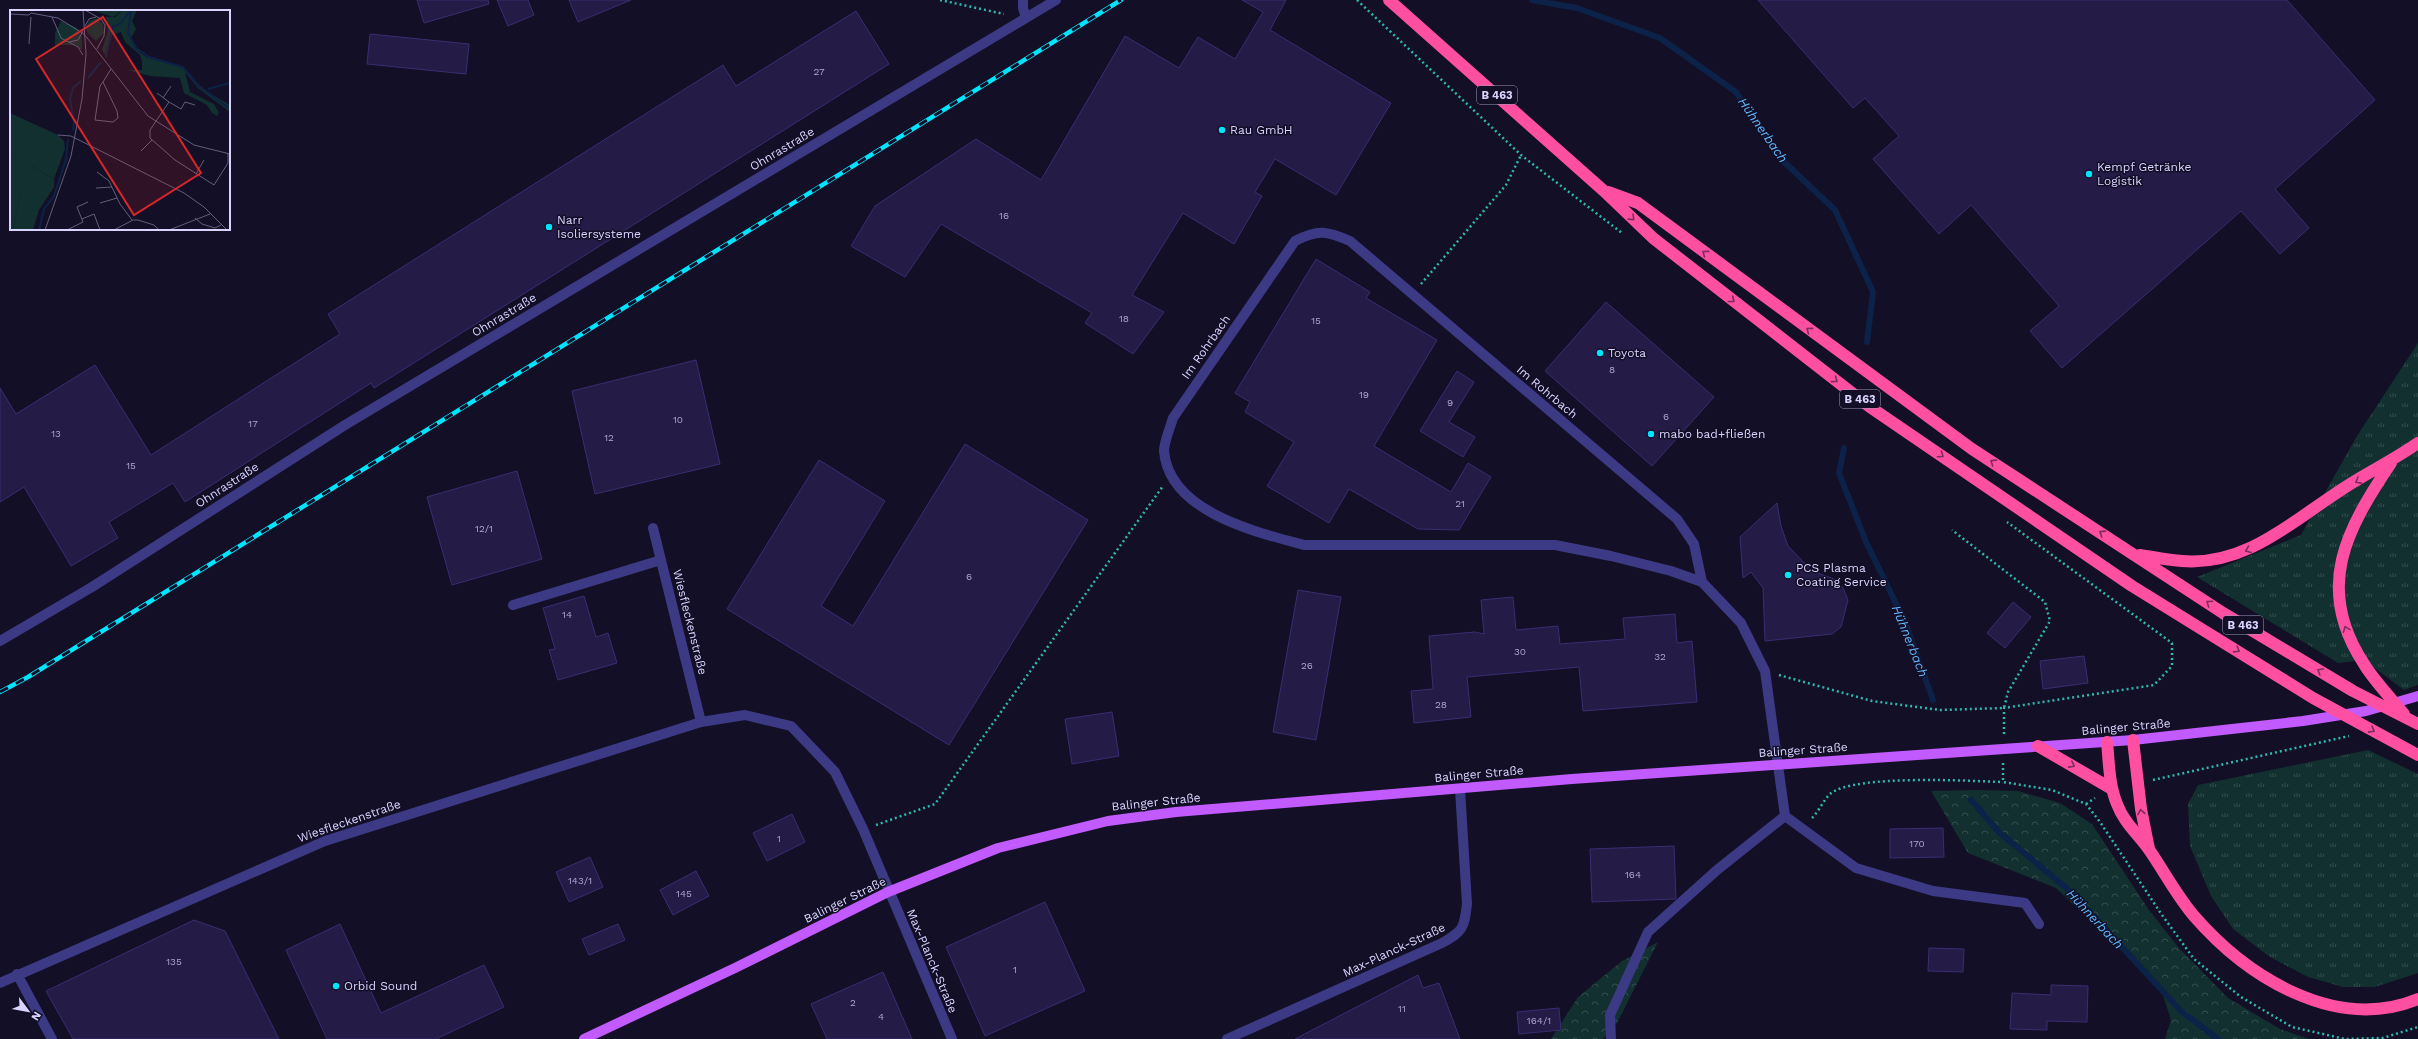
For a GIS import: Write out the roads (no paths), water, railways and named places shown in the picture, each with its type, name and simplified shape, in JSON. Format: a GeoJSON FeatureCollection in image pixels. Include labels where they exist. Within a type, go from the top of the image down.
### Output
{"type":"FeatureCollection","features":[{"type":"Feature","properties":{"kind":"highway","name":"B 463"},"geometry":{"type":"LineString","coordinates":[[1389,0],[1604,191],[1653,238],[1870,407],[2132,586],[2313,698],[2418,755]]}},
{"type":"Feature","properties":{"kind":"highway","name":"B 463"},"geometry":{"type":"LineString","coordinates":[[1604,191],[1638,203],[1972,449],[2135,554],[2223,613],[2353,691],[2418,724]]}},
{"type":"Feature","properties":{"kind":"highway"},"geometry":{"type":"LineString","coordinates":[[2135,554],[2183,562],[2230,556],[2258,546],[2290,526],[2336,493],[2392,462],[2418,443]]}},
{"type":"Feature","properties":{"kind":"highway"},"geometry":{"type":"LineString","coordinates":[[2392,462],[2368,497],[2351,529],[2341,559],[2338,594],[2342,619],[2350,641],[2364,665],[2406,717]]}},
{"type":"Feature","properties":{"kind":"highway"},"geometry":{"type":"LineString","coordinates":[[2133,740],[2138,783],[2149,850]]}},
{"type":"Feature","properties":{"kind":"highway"},"geometry":{"type":"LineString","coordinates":[[2107,742],[2112,789],[2117,805],[2127,825],[2149,850],[2194,916],[2228,950],[2263,976],[2307,998],[2344,1009],[2388,1008],[2418,999]]}},
{"type":"Feature","properties":{"kind":"highway"},"geometry":{"type":"LineString","coordinates":[[2038,746],[2112,789]]}},
{"type":"Feature","properties":{"kind":"main road","name":"Balinger Straße"},"geometry":{"type":"LineString","coordinates":[[584,1039],[735,968],[888,892],[998,848],[1108,821],[1176,812],[1460,788],[2133,740],[2303,721],[2366,711],[2418,696]]}},
{"type":"Feature","properties":{"kind":"street"},"geometry":{"type":"LineString","coordinates":[[1023,0],[1023,8],[1026,18]]}},
{"type":"Feature","properties":{"kind":"street","name":"Ohnrastraße"},"geometry":{"type":"LineString","coordinates":[[0,641],[99,583],[345,425],[1056,0]]}},
{"type":"Feature","properties":{"kind":"street","name":"Im Rohrbach"},"geometry":{"type":"LineString","coordinates":[[1702,582],[1694,544],[1677,519],[1350,242],[1331,233],[1312,232],[1295,241],[1173,418],[1164,450],[1171,475],[1190,498],[1226,521],[1304,545],[1555,545],[1649,565],[1702,582],[1741,623],[1765,671],[1786,816]]}},
{"type":"Feature","properties":{"kind":"street","name":"Wiesfleckenstraße"},"geometry":{"type":"LineString","coordinates":[[653,528],[700,722]]}},
{"type":"Feature","properties":{"kind":"street"},"geometry":{"type":"LineString","coordinates":[[513,605],[661,560]]}},
{"type":"Feature","properties":{"kind":"street","name":"Wiesfleckenstraße"},"geometry":{"type":"LineString","coordinates":[[0,983],[17,974],[325,841],[700,722],[745,715],[791,726],[835,772],[863,829],[888,892]]}},
{"type":"Feature","properties":{"kind":"street","name":"Max-Planck-Straße"},"geometry":{"type":"LineString","coordinates":[[1226,1039],[1459,933],[1465,920],[1467,904],[1460,788]]}},
{"type":"Feature","properties":{"kind":"street"},"geometry":{"type":"LineString","coordinates":[[1611,1039],[1610,1015],[1648,932],[1716,870],[1786,816],[1856,868],[1932,891],[2025,903],[2040,924]]}},
{"type":"Feature","properties":{"kind":"street","name":"Max-Planck-Straße"},"geometry":{"type":"LineString","coordinates":[[888,892],[952,1039]]}},
{"type":"Feature","properties":{"kind":"street"},"geometry":{"type":"LineString","coordinates":[[17,974],[52,1039]]}},
{"type":"Feature","properties":{"kind":"waterway","name":"Hühnerbach"},"geometry":{"type":"LineString","coordinates":[[1532,0],[1577,8],[1660,38],[1736,92],[1778,156],[1835,210],[1873,292],[1867,342]]}},
{"type":"Feature","properties":{"kind":"waterway","name":"Hühnerbach"},"geometry":{"type":"LineString","coordinates":[[1844,448],[1839,473],[1866,542],[1905,622],[1933,700]]}},
{"type":"Feature","properties":{"kind":"waterway","name":"Hühnerbach"},"geometry":{"type":"LineString","coordinates":[[1971,800],[2000,833],[2070,891],[2182,1012],[2218,1039]]}},
{"type":"Feature","properties":{"kind":"railway"},"geometry":{"type":"LineString","coordinates":[[0,692],[28,677],[1121,0]]}},
{"type":"Feature","properties":{"kind":"place","name":"Rau GmbH"},"geometry":{"type":"Point","coordinates":[1222,130]}},
{"type":"Feature","properties":{"kind":"place","name":"Kempf Getränke Logistik"},"geometry":{"type":"Point","coordinates":[2089,174]}},
{"type":"Feature","properties":{"kind":"place","name":"Narr Isoliersysteme"},"geometry":{"type":"Point","coordinates":[549,227]}},
{"type":"Feature","properties":{"kind":"place","name":"Toyota"},"geometry":{"type":"Point","coordinates":[1600,353]}},
{"type":"Feature","properties":{"kind":"place","name":"mabo bad+fließen"},"geometry":{"type":"Point","coordinates":[1651,434]}},
{"type":"Feature","properties":{"kind":"place","name":"PCS Plasma Coating Service"},"geometry":{"type":"Point","coordinates":[1788,575]}},
{"type":"Feature","properties":{"kind":"place","name":"Orbid Sound"},"geometry":{"type":"Point","coordinates":[336,986]}}]}
